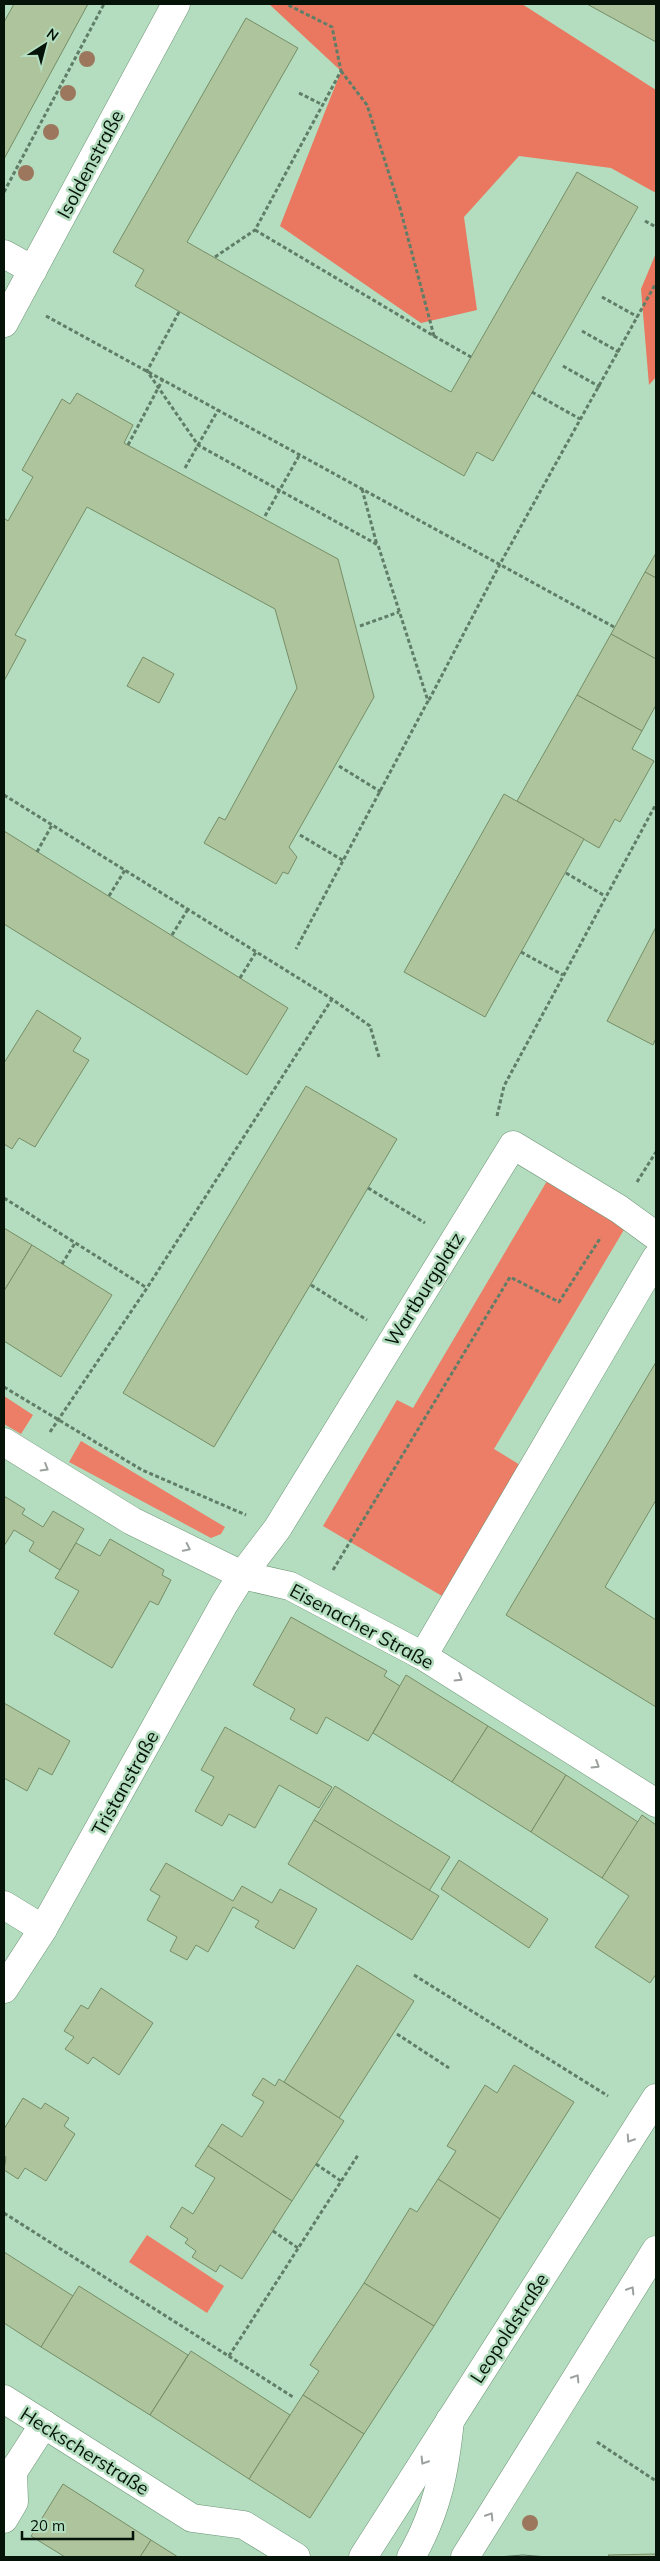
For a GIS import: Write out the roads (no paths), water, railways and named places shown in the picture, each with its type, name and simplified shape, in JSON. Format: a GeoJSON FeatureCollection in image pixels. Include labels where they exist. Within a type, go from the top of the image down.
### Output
{"type":"FeatureCollection","features":[{"type":"Feature","properties":{"kind":"street","name":"Isoldenstraße"},"geometry":{"type":"LineString","coordinates":[[10,312],[176,4]]}},
{"type":"Feature","properties":{"kind":"street"},"geometry":{"type":"LineString","coordinates":[[4,254],[33,270]]}},
{"type":"Feature","properties":{"kind":"street","name":"Wartburgplatz"},"geometry":{"type":"LineString","coordinates":[[242,1575],[276,1528],[513,1145],[619,1209],[656,1236]]}},
{"type":"Feature","properties":{"kind":"street"},"geometry":{"type":"LineString","coordinates":[[423,1656],[656,1258]]}},
{"type":"Feature","properties":{"kind":"street","name":"Eisenacher Straße"},"geometry":{"type":"LineString","coordinates":[[4,1442],[132,1521],[242,1575],[290,1586],[316,1598],[423,1656],[656,1803]]}},
{"type":"Feature","properties":{"kind":"street","name":"Tristanstraße"},"geometry":{"type":"LineString","coordinates":[[4,1989],[43,1929],[242,1575]]}},
{"type":"Feature","properties":{"kind":"street"},"geometry":{"type":"LineString","coordinates":[[4,1905],[43,1929]]}},
{"type":"Feature","properties":{"kind":"street","name":"Leopoldstraße"},"geometry":{"type":"LineString","coordinates":[[363,2557],[656,2098]]}},
{"type":"Feature","properties":{"kind":"street"},"geometry":{"type":"LineString","coordinates":[[465,2557],[656,2250]]}},
{"type":"Feature","properties":{"kind":"street","name":"Heckscherstraße"},"geometry":{"type":"LineString","coordinates":[[4,2399],[192,2518],[244,2526],[296,2557]]}},
{"type":"Feature","properties":{"kind":"street"},"geometry":{"type":"LineString","coordinates":[[411,2557],[436,2502],[446,2468],[450,2420]]}},
{"type":"Feature","properties":{"kind":"street"},"geometry":{"type":"LineString","coordinates":[[4,2519],[14,2502],[13,2472],[44,2424]]}},
{"type":"Feature","properties":{"kind":"tram line"},"geometry":{"type":"LineString","coordinates":[[498,2557],[523,2555],[548,2557]]}}]}
